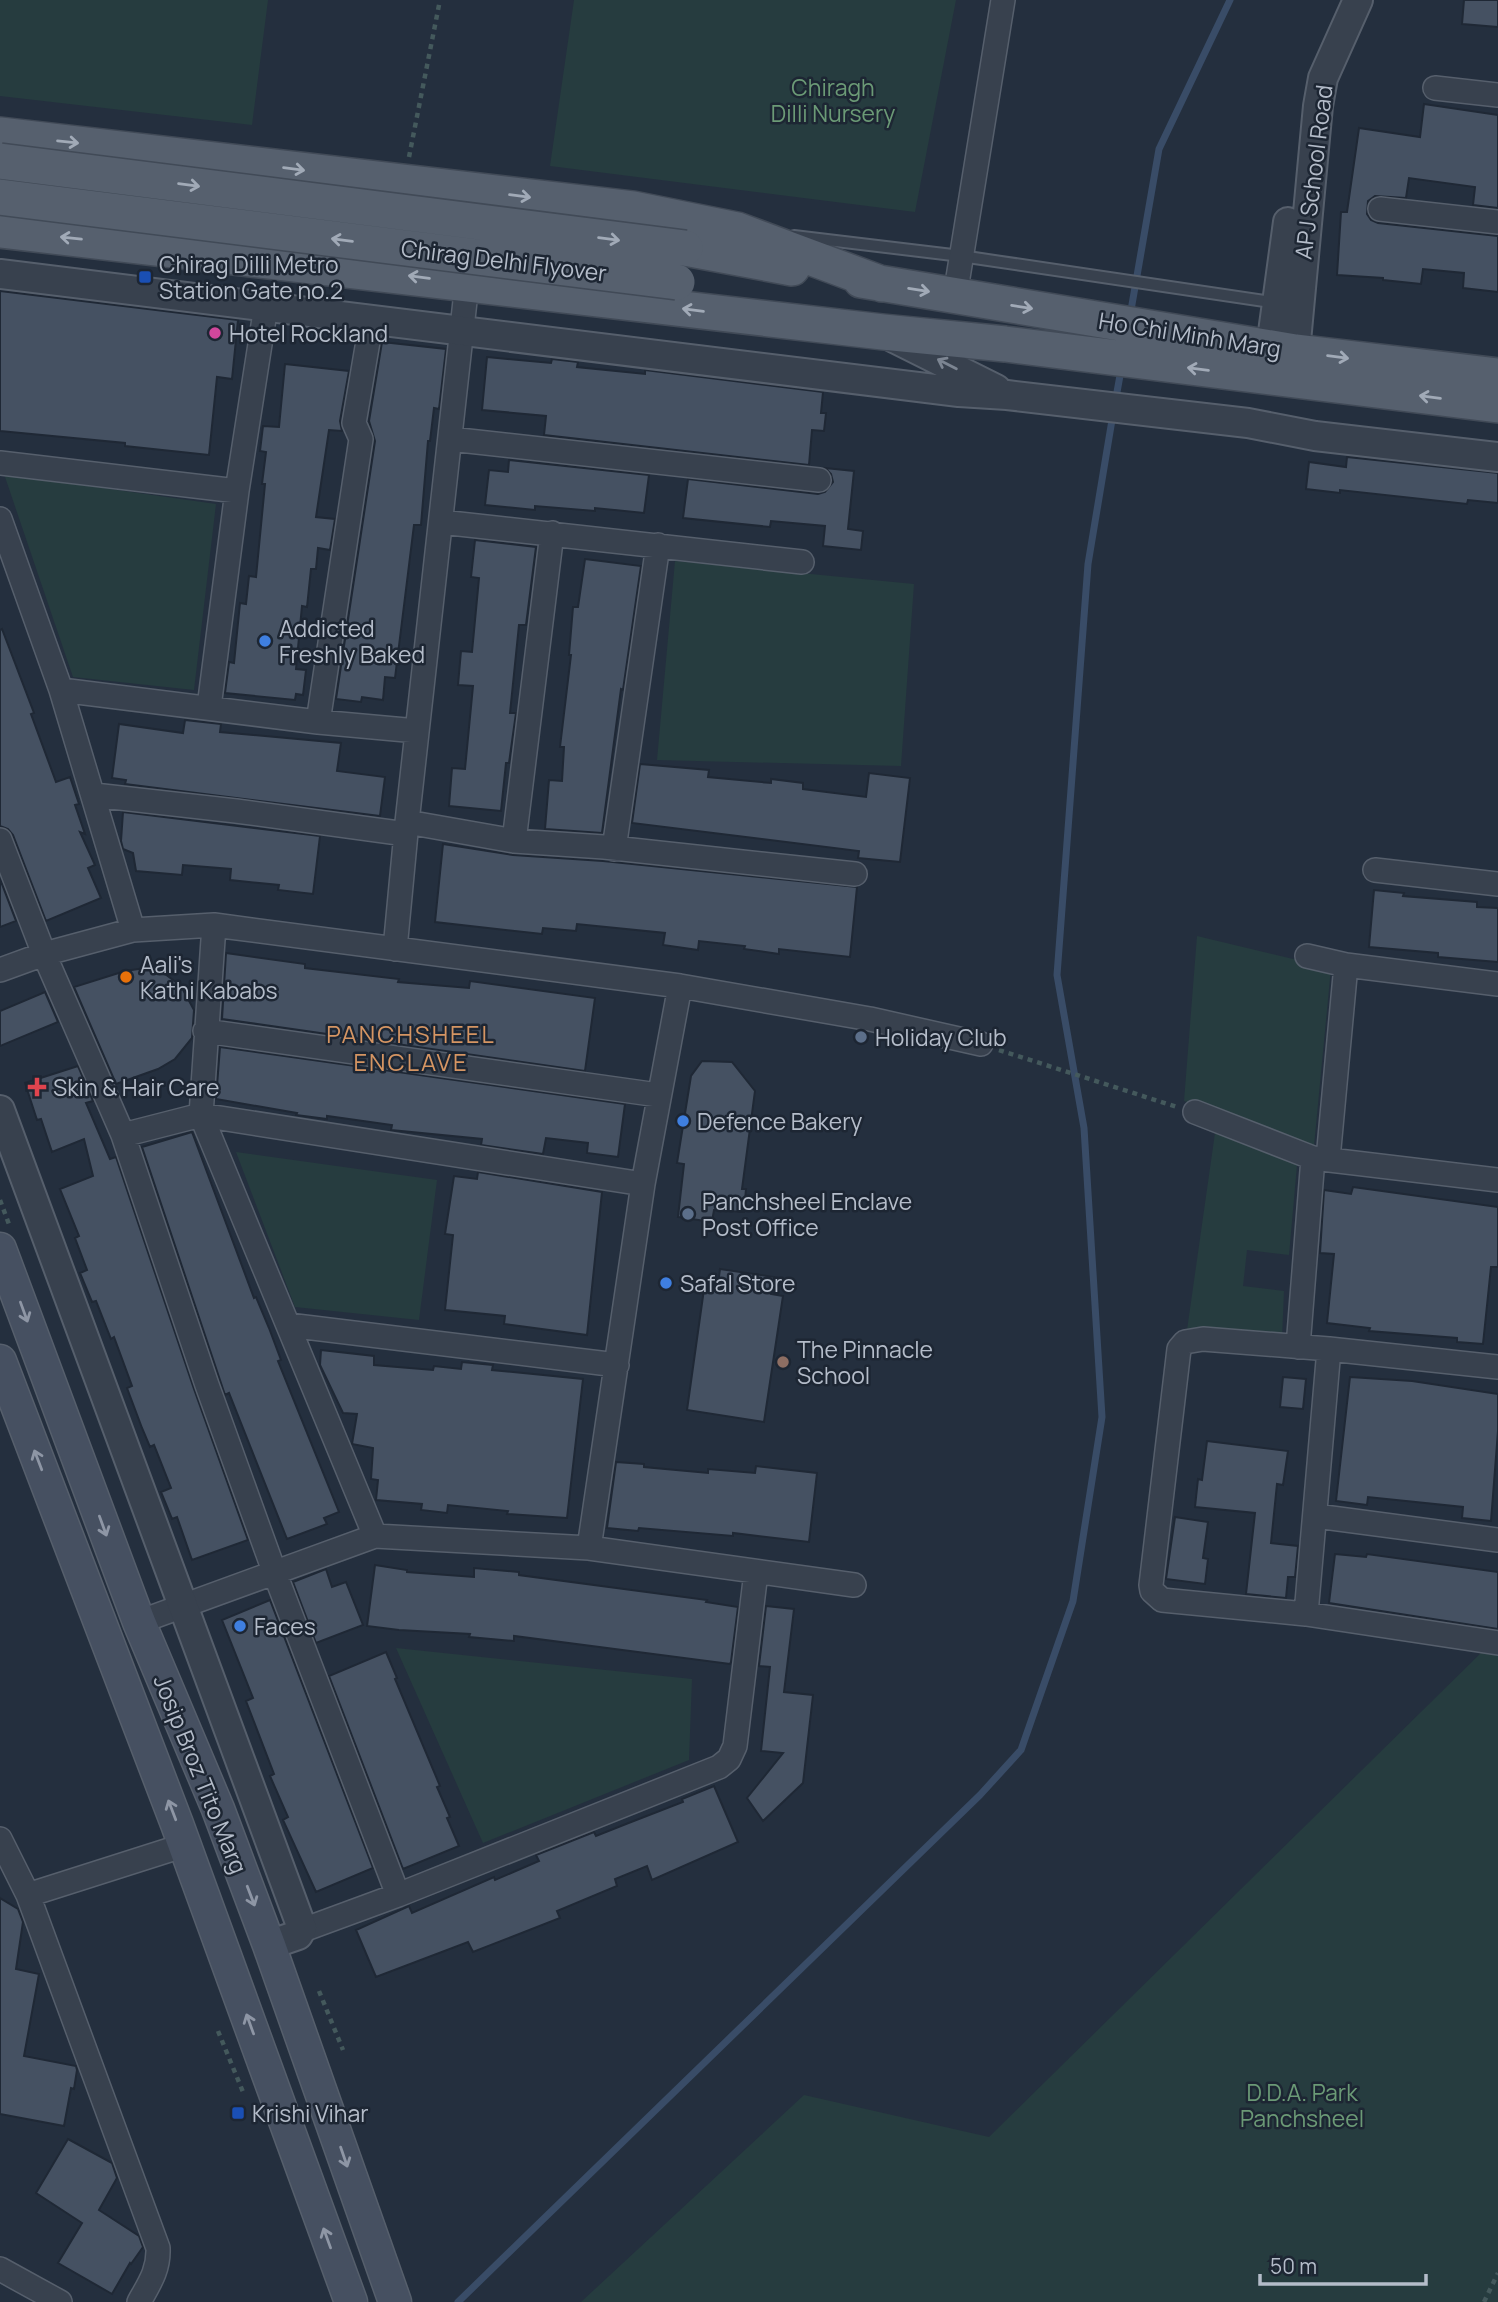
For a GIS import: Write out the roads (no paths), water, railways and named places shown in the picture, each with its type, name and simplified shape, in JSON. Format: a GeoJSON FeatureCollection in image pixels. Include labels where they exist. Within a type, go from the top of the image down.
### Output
{"type":"FeatureCollection","features":[{"type":"Feature","properties":{"kind":"main road"},"geometry":{"type":"LineString","coordinates":[[0,135],[633,209],[737,230],[882,284]]}},
{"type":"Feature","properties":{"kind":"main road"},"geometry":{"type":"LineString","coordinates":[[130,244],[142,151]]}},
{"type":"Feature","properties":{"kind":"main road","name":"Chirag Delhi Flyover"},"geometry":{"type":"LineString","coordinates":[[0,161],[681,265],[1005,344]]}},
{"type":"Feature","properties":{"kind":"main road","name":"Chirag Delhi Flyover"},"geometry":{"type":"LineString","coordinates":[[0,197],[882,284]]}},
{"type":"Feature","properties":{"kind":"main road"},"geometry":{"type":"LineString","coordinates":[[0,230],[1005,344]]}},
{"type":"Feature","properties":{"kind":"main road","name":"Ho Chi Minh Marg"},"geometry":{"type":"LineString","coordinates":[[882,284],[1277,359],[1498,405]]}},
{"type":"Feature","properties":{"kind":"main road","name":"Ho Chi Minh Marg"},"geometry":{"type":"LineString","coordinates":[[1005,344],[1277,359],[1498,376]]}},
{"type":"Feature","properties":{"kind":"main road","name":"Josip Broz Tito Marg"},"geometry":{"type":"LineString","coordinates":[[0,1248],[139,1622],[218,1809],[395,2300]]}},
{"type":"Feature","properties":{"kind":"main road","name":"Josip Broz Tito Marg"},"geometry":{"type":"LineString","coordinates":[[0,1361],[185,1845],[351,2302]]}},
{"type":"Feature","properties":{"kind":"street"},"geometry":{"type":"LineString","coordinates":[[955,296],[1003,0]]}},
{"type":"Feature","properties":{"kind":"street"},"geometry":{"type":"LineString","coordinates":[[1277,359],[1287,305],[1309,85],[1343,0]]}},
{"type":"Feature","properties":{"kind":"street","name":"APJ School Road"},"geometry":{"type":"LineString","coordinates":[[1287,305],[1323,78],[1358,0]]}},
{"type":"Feature","properties":{"kind":"street"},"geometry":{"type":"LineString","coordinates":[[1435,88],[1498,95]]}},
{"type":"Feature","properties":{"kind":"street"},"geometry":{"type":"LineString","coordinates":[[1380,209],[1498,222]]}},
{"type":"Feature","properties":{"kind":"street"},"geometry":{"type":"LineString","coordinates":[[0,274],[959,392],[1007,395],[1248,423],[1315,436],[1498,457]]}},
{"type":"Feature","properties":{"kind":"street"},"geometry":{"type":"LineString","coordinates":[[395,949],[467,283]]}},
{"type":"Feature","properties":{"kind":"street"},"geometry":{"type":"LineString","coordinates":[[209,707],[237,491],[266,306]]}},
{"type":"Feature","properties":{"kind":"street"},"geometry":{"type":"LineString","coordinates":[[318,722],[361,439],[354,422],[372,318]]}},
{"type":"Feature","properties":{"kind":"street"},"geometry":{"type":"LineString","coordinates":[[883,332],[1007,395]]}},
{"type":"Feature","properties":{"kind":"street"},"geometry":{"type":"LineString","coordinates":[[450,439],[819,480]]}},
{"type":"Feature","properties":{"kind":"street"},"geometry":{"type":"LineString","coordinates":[[0,463],[237,491]]}},
{"type":"Feature","properties":{"kind":"street"},"geometry":{"type":"LineString","coordinates":[[0,519],[61,690],[133,930]]}},
{"type":"Feature","properties":{"kind":"street"},"geometry":{"type":"LineString","coordinates":[[441,522],[802,562]]}},
{"type":"Feature","properties":{"kind":"street"},"geometry":{"type":"LineString","coordinates":[[514,841],[552,533]]}},
{"type":"Feature","properties":{"kind":"street"},"geometry":{"type":"LineString","coordinates":[[614,849],[657,545]]}},
{"type":"Feature","properties":{"kind":"street"},"geometry":{"type":"LineString","coordinates":[[61,690],[318,722],[417,731]]}},
{"type":"Feature","properties":{"kind":"street"},"geometry":{"type":"LineString","coordinates":[[94,795],[514,841],[855,874]]}},
{"type":"Feature","properties":{"kind":"street"},"geometry":{"type":"LineString","coordinates":[[0,840],[44,954],[124,1135],[207,1385],[274,1571],[398,1895]]}},
{"type":"Feature","properties":{"kind":"street"},"geometry":{"type":"LineString","coordinates":[[1375,870],[1498,884]]}},
{"type":"Feature","properties":{"kind":"street"},"geometry":{"type":"LineString","coordinates":[[214,925],[201,1115],[375,1536]]}},
{"type":"Feature","properties":{"kind":"street"},"geometry":{"type":"LineString","coordinates":[[0,970],[44,954],[133,930],[214,925],[680,986],[870,1019],[981,1044]]}},
{"type":"Feature","properties":{"kind":"street"},"geometry":{"type":"LineString","coordinates":[[1307,956],[1346,965],[1498,984]]}},
{"type":"Feature","properties":{"kind":"street"},"geometry":{"type":"LineString","coordinates":[[1298,1347],[1346,965]]}},
{"type":"Feature","properties":{"kind":"street"},"geometry":{"type":"LineString","coordinates":[[589,1548],[643,1184],[680,986]]}},
{"type":"Feature","properties":{"kind":"street"},"geometry":{"type":"LineString","coordinates":[[205,1031],[658,1095]]}},
{"type":"Feature","properties":{"kind":"street"},"geometry":{"type":"LineString","coordinates":[[0,1110],[303,1930]]}},
{"type":"Feature","properties":{"kind":"street"},"geometry":{"type":"LineString","coordinates":[[1195,1112],[1321,1159],[1498,1180]]}},
{"type":"Feature","properties":{"kind":"street"},"geometry":{"type":"LineString","coordinates":[[124,1135],[201,1115],[643,1184]]}},
{"type":"Feature","properties":{"kind":"street"},"geometry":{"type":"LineString","coordinates":[[288,1325],[617,1365]]}},
{"type":"Feature","properties":{"kind":"street"},"geometry":{"type":"LineString","coordinates":[[1498,1367],[1329,1349],[1203,1339],[1185,1342],[1178,1349],[1150,1586],[1156,1597],[1162,1600],[1306,1614],[1498,1643]]}},
{"type":"Feature","properties":{"kind":"street"},"geometry":{"type":"LineString","coordinates":[[1306,1614],[1329,1349]]}},
{"type":"Feature","properties":{"kind":"street"},"geometry":{"type":"LineString","coordinates":[[1315,1516],[1498,1540]]}},
{"type":"Feature","properties":{"kind":"street"},"geometry":{"type":"LineString","coordinates":[[139,1622],[375,1536],[589,1548],[854,1585]]}},
{"type":"Feature","properties":{"kind":"street"},"geometry":{"type":"LineString","coordinates":[[269,1945],[719,1767],[729,1759],[735,1746],[756,1572]]}},
{"type":"Feature","properties":{"kind":"street"},"geometry":{"type":"LineString","coordinates":[[0,1839],[28,1895],[158,2248],[159,2261],[155,2274],[139,2302]]}},
{"type":"Feature","properties":{"kind":"street"},"geometry":{"type":"LineString","coordinates":[[28,1895],[185,1845]]}},
{"type":"Feature","properties":{"kind":"street"},"geometry":{"type":"LineString","coordinates":[[0,2269],[60,2302]]}},
{"type":"Feature","properties":{"kind":"lane"},"geometry":{"type":"LineString","coordinates":[[737,230],[961,256],[1287,305]]}},
{"type":"Feature","properties":{"kind":"waterway"},"geometry":{"type":"LineString","coordinates":[[1130,316],[1159,149],[1230,0]]}},
{"type":"Feature","properties":{"kind":"waterway"},"geometry":{"type":"LineString","coordinates":[[1115,403],[1121,370]]}},
{"type":"Feature","properties":{"kind":"waterway"},"geometry":{"type":"LineString","coordinates":[[458,2302],[980,1795],[1021,1750],[1073,1601],[1102,1417],[1084,1128],[1057,975],[1088,564],[1113,414]]}},
{"type":"Feature","properties":{"kind":"place","name":"Chirag Dilli Metro Station Gate no.2"},"geometry":{"type":"Point","coordinates":[145,277]}},
{"type":"Feature","properties":{"kind":"place","name":"Hotel Rockland"},"geometry":{"type":"Point","coordinates":[215,333]}},
{"type":"Feature","properties":{"kind":"place","name":"Addicted Freshly Baked"},"geometry":{"type":"Point","coordinates":[265,641]}},
{"type":"Feature","properties":{"kind":"place","name":"Aali's Kathi Kababs"},"geometry":{"type":"Point","coordinates":[126,977]}},
{"type":"Feature","properties":{"kind":"place","name":"Holiday Club"},"geometry":{"type":"Point","coordinates":[861,1037]}},
{"type":"Feature","properties":{"kind":"place","name":"Skin & Hair Care"},"geometry":{"type":"Point","coordinates":[37,1087]}},
{"type":"Feature","properties":{"kind":"place","name":"Defence Bakery"},"geometry":{"type":"Point","coordinates":[683,1121]}},
{"type":"Feature","properties":{"kind":"place","name":"Panchsheel Enclave Post Office"},"geometry":{"type":"Point","coordinates":[688,1214]}},
{"type":"Feature","properties":{"kind":"place","name":"Safal Store"},"geometry":{"type":"Point","coordinates":[666,1283]}},
{"type":"Feature","properties":{"kind":"place","name":"The Pinnacle School"},"geometry":{"type":"Point","coordinates":[783,1362]}},
{"type":"Feature","properties":{"kind":"place","name":"Faces"},"geometry":{"type":"Point","coordinates":[240,1626]}},
{"type":"Feature","properties":{"kind":"place","name":"Krishi Vihar"},"geometry":{"type":"Point","coordinates":[238,2113]}},
{"type":"Feature","properties":{"kind":"district","name":"PANCHSHEEL ENCLAVE"},"geometry":{"type":"Point","coordinates":[411,1047]}},
{"type":"Feature","properties":{"kind":"park label","name":"Chiragh Dilli Nursery"},"geometry":{"type":"Point","coordinates":[833,100]}},
{"type":"Feature","properties":{"kind":"park label","name":"D.D.A. Park Panchsheel"},"geometry":{"type":"Point","coordinates":[1302,2105]}}]}
